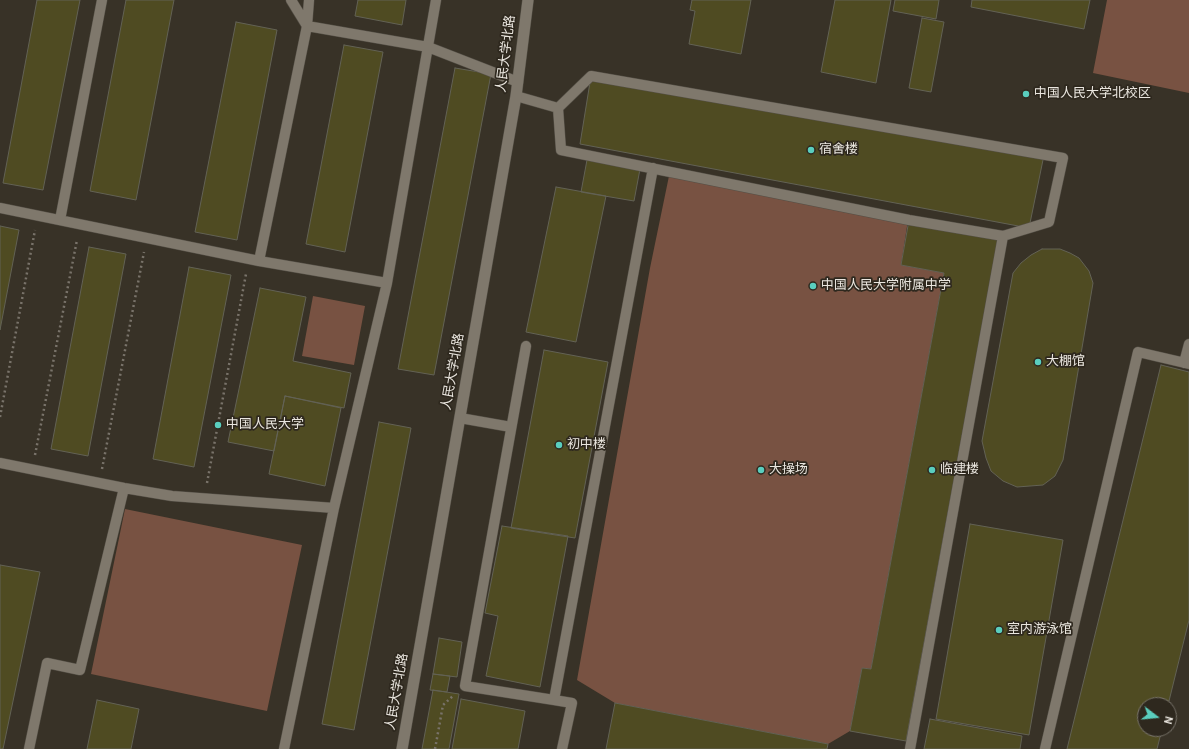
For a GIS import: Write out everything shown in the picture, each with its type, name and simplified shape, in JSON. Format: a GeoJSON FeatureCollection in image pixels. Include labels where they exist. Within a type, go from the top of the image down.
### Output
{"type":"FeatureCollection","features":[{"type":"Feature","properties":{"kind":"street","name":"人民大学北路"},"geometry":{"type":"LineString","coordinates":[[402,749],[516,96],[528,0]]}},
{"type":"Feature","properties":{"kind":"lane"},"geometry":{"type":"LineString","coordinates":[[60,220],[102,0]]}},
{"type":"Feature","properties":{"kind":"lane"},"geometry":{"type":"LineString","coordinates":[[291,0],[307,26],[428,47],[518,82]]}},
{"type":"Feature","properties":{"kind":"lane"},"geometry":{"type":"LineString","coordinates":[[259,261],[307,26],[309,0]]}},
{"type":"Feature","properties":{"kind":"lane"},"geometry":{"type":"LineString","coordinates":[[284,749],[334,508],[387,283],[436,0]]}},
{"type":"Feature","properties":{"kind":"lane"},"geometry":{"type":"LineString","coordinates":[[591,76],[1064,158],[1049,222],[1004,236],[909,220],[653,168],[561,150],[558,108],[591,76]]}},
{"type":"Feature","properties":{"kind":"lane"},"geometry":{"type":"LineString","coordinates":[[516,96],[558,108]]}},
{"type":"Feature","properties":{"kind":"lane"},"geometry":{"type":"LineString","coordinates":[[554,700],[653,168]]}},
{"type":"Feature","properties":{"kind":"lane"},"geometry":{"type":"LineString","coordinates":[[0,208],[259,261],[387,283]]}},
{"type":"Feature","properties":{"kind":"lane"},"geometry":{"type":"LineString","coordinates":[[910,749],[1004,236]]}},
{"type":"Feature","properties":{"kind":"lane"},"geometry":{"type":"LineString","coordinates":[[1045,749],[1138,352],[1187,364],[1189,344]]}},
{"type":"Feature","properties":{"kind":"lane"},"geometry":{"type":"LineString","coordinates":[[526,346],[465,686],[572,704],[562,749]]}},
{"type":"Feature","properties":{"kind":"lane"},"geometry":{"type":"LineString","coordinates":[[460,418],[511,427]]}},
{"type":"Feature","properties":{"kind":"lane"},"geometry":{"type":"LineString","coordinates":[[0,463],[172,496],[334,508]]}},
{"type":"Feature","properties":{"kind":"lane"},"geometry":{"type":"LineString","coordinates":[[29,749],[47,663],[80,670],[124,488]]}},
{"type":"Feature","properties":{"kind":"path"},"geometry":{"type":"LineString","coordinates":[[0,417],[38,216]]}},
{"type":"Feature","properties":{"kind":"path"},"geometry":{"type":"LineString","coordinates":[[33,470],[80,224]]}},
{"type":"Feature","properties":{"kind":"path"},"geometry":{"type":"LineString","coordinates":[[99,483],[147,238]]}},
{"type":"Feature","properties":{"kind":"path"},"geometry":{"type":"LineString","coordinates":[[204,499],[249,259]]}},
{"type":"Feature","properties":{"kind":"path"},"geometry":{"type":"LineString","coordinates":[[435,749],[443,705],[465,686]]}},
{"type":"Feature","properties":{"kind":"shaded area"},"geometry":{"type":"Polygon","coordinates":[[[1107,0],[1189,0],[1189,93],[1093,73],[1107,0]]]}},
{"type":"Feature","properties":{"kind":"shaded area","name":"大操场"},"geometry":{"type":"Polygon","coordinates":[[[669,176],[908,220],[901,265],[944,273],[871,669],[862,668],[850,731],[828,744],[615,703],[577,680],[650,268],[669,176]]]}},
{"type":"Feature","properties":{"kind":"shaded area"},"geometry":{"type":"Polygon","coordinates":[[[313,296],[365,306],[354,365],[302,356],[313,296]]]}},
{"type":"Feature","properties":{"kind":"shaded area"},"geometry":{"type":"Polygon","coordinates":[[[125,509],[302,545],[267,711],[91,674],[125,509]]]}},
{"type":"Feature","properties":{"kind":"building"},"geometry":{"type":"Polygon","coordinates":[[[37,0],[80,0],[43,190],[3,183],[37,0]]]}},
{"type":"Feature","properties":{"kind":"building"},"geometry":{"type":"Polygon","coordinates":[[[126,0],[174,0],[136,200],[90,191],[126,0]]]}},
{"type":"Feature","properties":{"kind":"building"},"geometry":{"type":"Polygon","coordinates":[[[358,0],[406,0],[402,25],[355,16],[358,0]]]}},
{"type":"Feature","properties":{"kind":"building"},"geometry":{"type":"Polygon","coordinates":[[[692,0],[751,0],[741,54],[689,44],[695,11],[690,10],[692,0]]]}},
{"type":"Feature","properties":{"kind":"building"},"geometry":{"type":"Polygon","coordinates":[[[835,0],[891,0],[876,83],[821,72],[835,0]]]}},
{"type":"Feature","properties":{"kind":"building"},"geometry":{"type":"Polygon","coordinates":[[[895,0],[939,0],[936,19],[893,11],[895,0]]]}},
{"type":"Feature","properties":{"kind":"building"},"geometry":{"type":"Polygon","coordinates":[[[972,0],[1090,0],[1084,29],[971,7],[972,0]]]}},
{"type":"Feature","properties":{"kind":"building"},"geometry":{"type":"Polygon","coordinates":[[[922,18],[944,22],[931,92],[909,88],[922,18]]]}},
{"type":"Feature","properties":{"kind":"building"},"geometry":{"type":"Polygon","coordinates":[[[236,22],[277,30],[237,240],[195,232],[236,22]]]}},
{"type":"Feature","properties":{"kind":"building"},"geometry":{"type":"Polygon","coordinates":[[[344,45],[383,52],[345,252],[306,244],[344,45]]]}},
{"type":"Feature","properties":{"kind":"building"},"geometry":{"type":"Polygon","coordinates":[[[455,68],[491,74],[434,375],[398,369],[455,68]]]}},
{"type":"Feature","properties":{"kind":"building","name":"宿舍楼"},"geometry":{"type":"Polygon","coordinates":[[[591,76],[1044,155],[1029,228],[580,144],[591,76]]]}},
{"type":"Feature","properties":{"kind":"building"},"geometry":{"type":"Polygon","coordinates":[[[587,160],[640,169],[634,201],[581,192],[587,160]]]}},
{"type":"Feature","properties":{"kind":"building"},"geometry":{"type":"Polygon","coordinates":[[[556,187],[606,196],[576,342],[526,332],[556,187]]]}},
{"type":"Feature","properties":{"kind":"building","name":"临建楼"},"geometry":{"type":"Polygon","coordinates":[[[909,220],[999,236],[906,741],[850,731],[862,668],[871,669],[944,273],[901,265],[909,220]]]}},
{"type":"Feature","properties":{"kind":"building"},"geometry":{"type":"Polygon","coordinates":[[[0,226],[19,230],[0,330],[0,226]]]}},
{"type":"Feature","properties":{"kind":"building"},"geometry":{"type":"Polygon","coordinates":[[[89,247],[126,254],[88,456],[51,449],[89,247]]]}},
{"type":"Feature","properties":{"kind":"building","name":"大棚馆"},"geometry":{"type":"Polygon","coordinates":[[[1042,249],[1060,249],[1079,258],[1089,271],[1093,283],[1063,460],[1055,476],[1043,485],[1017,487],[1003,481],[991,471],[982,441],[1013,273],[1021,263],[1042,249]]]}},
{"type":"Feature","properties":{"kind":"building"},"geometry":{"type":"Polygon","coordinates":[[[189,267],[231,275],[194,467],[153,459],[189,267]]]}},
{"type":"Feature","properties":{"kind":"building"},"geometry":{"type":"Polygon","coordinates":[[[260,288],[306,297],[293,361],[351,373],[344,408],[285,396],[274,451],[228,442],[260,288]]]}},
{"type":"Feature","properties":{"kind":"building","name":"初中楼"},"geometry":{"type":"Polygon","coordinates":[[[544,350],[608,362],[575,538],[511,528],[544,350]]]}},
{"type":"Feature","properties":{"kind":"building"},"geometry":{"type":"Polygon","coordinates":[[[1161,365],[1189,372],[1189,620],[1170,697],[1137,697],[1137,737],[1160,737],[1157,749],[1067,749],[1161,365]]]}},
{"type":"Feature","properties":{"kind":"building"},"geometry":{"type":"Polygon","coordinates":[[[285,396],[341,408],[325,486],[269,474],[285,396]]]}},
{"type":"Feature","properties":{"kind":"building"},"geometry":{"type":"Polygon","coordinates":[[[379,422],[411,428],[354,730],[322,724],[379,422]]]}},
{"type":"Feature","properties":{"kind":"building","name":"室内游泳馆"},"geometry":{"type":"Polygon","coordinates":[[[970,524],[1063,540],[1029,735],[936,719],[970,524]]]}},
{"type":"Feature","properties":{"kind":"building"},"geometry":{"type":"Polygon","coordinates":[[[502,526],[568,536],[540,687],[486,676],[498,616],[485,613],[502,526]]]}},
{"type":"Feature","properties":{"kind":"building"},"geometry":{"type":"Polygon","coordinates":[[[0,565],[40,572],[3,749],[0,749],[0,565]]]}},
{"type":"Feature","properties":{"kind":"building"},"geometry":{"type":"Polygon","coordinates":[[[439,638],[462,642],[457,677],[433,674],[439,638]]]}},
{"type":"Feature","properties":{"kind":"building"},"geometry":{"type":"Polygon","coordinates":[[[433,674],[450,676],[447,692],[430,690],[433,674]]]}},
{"type":"Feature","properties":{"kind":"building"},"geometry":{"type":"Polygon","coordinates":[[[433,690],[459,694],[449,749],[422,749],[433,690]]]}},
{"type":"Feature","properties":{"kind":"building"},"geometry":{"type":"Polygon","coordinates":[[[461,699],[525,711],[518,749],[452,749],[461,699]]]}},
{"type":"Feature","properties":{"kind":"building"},"geometry":{"type":"Polygon","coordinates":[[[97,700],[139,709],[131,749],[87,749],[97,700]]]}},
{"type":"Feature","properties":{"kind":"building"},"geometry":{"type":"Polygon","coordinates":[[[615,703],[828,744],[827,749],[606,749],[615,703]]]}},
{"type":"Feature","properties":{"kind":"building"},"geometry":{"type":"Polygon","coordinates":[[[930,719],[1022,736],[1020,749],[924,749],[930,719]]]}},
{"type":"Feature","properties":{"kind":"place","name":"中国人民大学北校区"},"geometry":{"type":"Point","coordinates":[1026,94]}},
{"type":"Feature","properties":{"kind":"place","name":"宿舍楼"},"geometry":{"type":"Point","coordinates":[811,150]}},
{"type":"Feature","properties":{"kind":"place","name":"中国人民大学附属中学"},"geometry":{"type":"Point","coordinates":[813,286]}},
{"type":"Feature","properties":{"kind":"place","name":"大棚馆"},"geometry":{"type":"Point","coordinates":[1038,362]}},
{"type":"Feature","properties":{"kind":"place","name":"中国人民大学"},"geometry":{"type":"Point","coordinates":[218,425]}},
{"type":"Feature","properties":{"kind":"place","name":"初中楼"},"geometry":{"type":"Point","coordinates":[559,445]}},
{"type":"Feature","properties":{"kind":"place","name":"大操场"},"geometry":{"type":"Point","coordinates":[761,470]}},
{"type":"Feature","properties":{"kind":"place","name":"临建楼"},"geometry":{"type":"Point","coordinates":[932,470]}},
{"type":"Feature","properties":{"kind":"place","name":"室内游泳馆"},"geometry":{"type":"Point","coordinates":[999,630]}}]}
